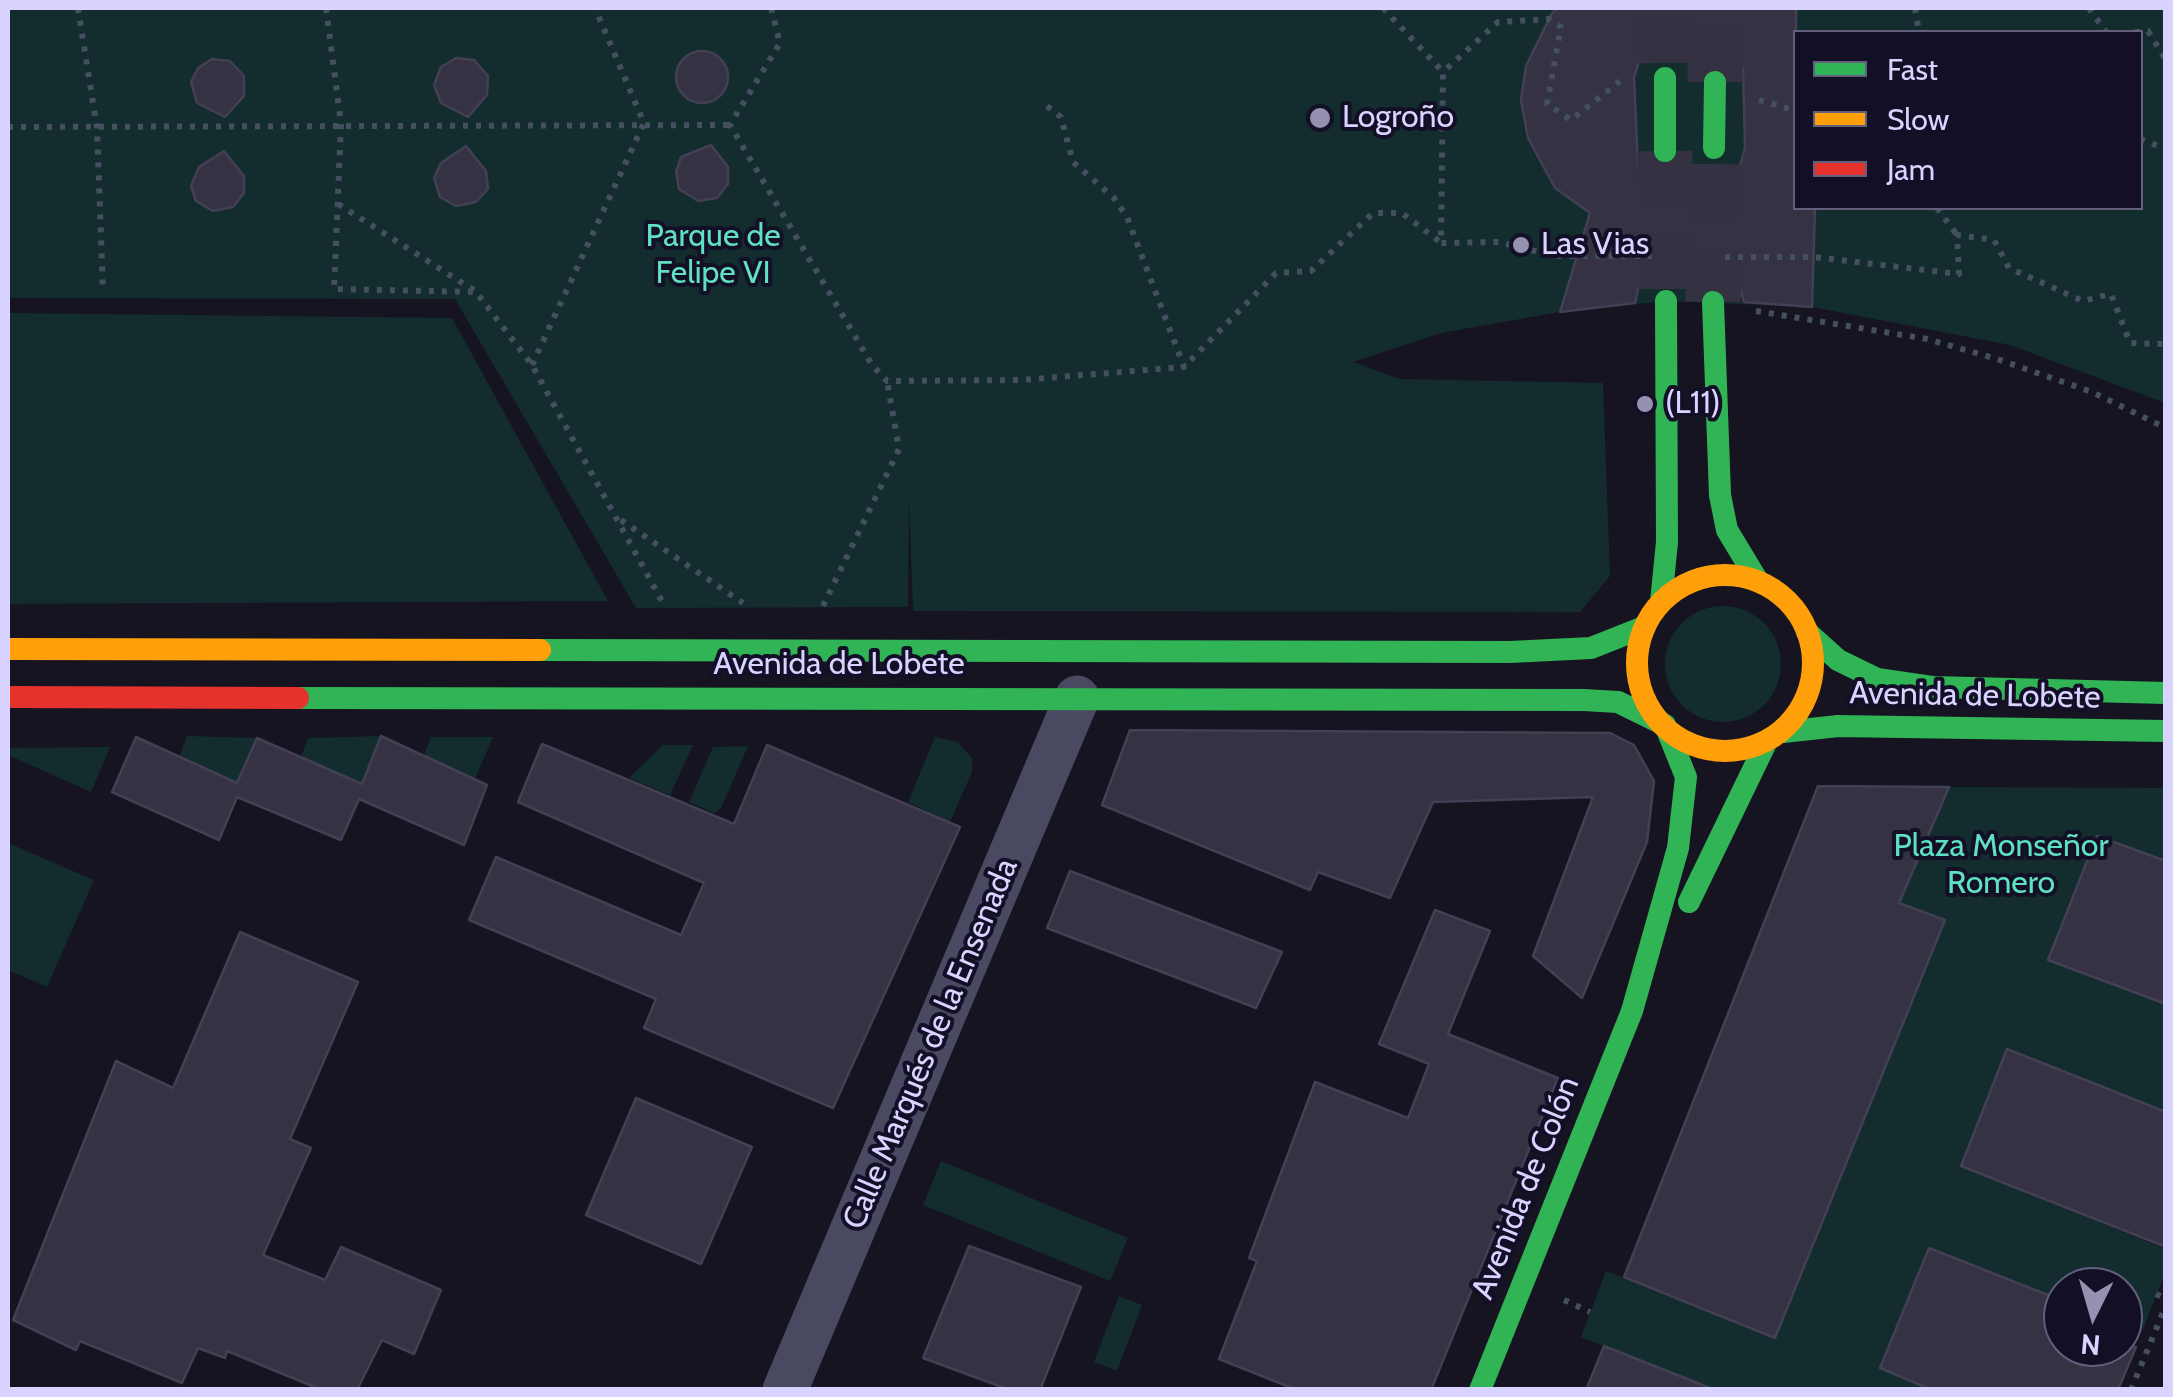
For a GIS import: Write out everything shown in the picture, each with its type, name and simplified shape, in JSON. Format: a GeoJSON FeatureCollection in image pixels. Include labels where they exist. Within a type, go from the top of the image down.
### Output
{"type":"FeatureCollection","features":[{"type":"Feature","properties":{"kind":"main road"},"geometry":{"type":"LineString","coordinates":[[1665,78],[1665,151]]}},
{"type":"Feature","properties":{"kind":"main road"},"geometry":{"type":"LineString","coordinates":[[1714,148],[1715,82]]}},
{"type":"Feature","properties":{"kind":"main road"},"geometry":{"type":"LineString","coordinates":[[1661,602],[1667,505],[1666,301]]}},
{"type":"Feature","properties":{"kind":"main road"},"geometry":{"type":"LineString","coordinates":[[1713,302],[1720,495],[1728,530],[1756,578]]}},
{"type":"Feature","properties":{"kind":"main road"},"geometry":{"type":"LineString","coordinates":[[1738,572],[1756,578],[1786,598],[1807,632],[1810,687],[1799,714],[1774,738],[1731,753],[1700,748],[1666,725],[1640,686],[1638,648],[1644,627],[1661,602],[1678,587],[1708,575],[1738,572]]}},
{"type":"Feature","properties":{"kind":"main road","name":"Avenida de Lobete"},"geometry":{"type":"LineString","coordinates":[[8,649],[1528,651],[1591,648],[1644,627]]}},
{"type":"Feature","properties":{"kind":"main road","name":"Avenida de Lobete"},"geometry":{"type":"LineString","coordinates":[[1807,632],[1838,660],[1878,679],[1932,687],[2166,693]]}},
{"type":"Feature","properties":{"kind":"main road","name":"Avenida de Lobete"},"geometry":{"type":"LineString","coordinates":[[8,697],[1584,700],[1618,702],[1666,725]]}},
{"type":"Feature","properties":{"kind":"main road","name":"Avenida de Colón"},"geometry":{"type":"LineString","coordinates":[[1480,1390],[1632,1011],[1686,807],[1686,777],[1666,725]]}},
{"type":"Feature","properties":{"kind":"main road","name":"Avenida de Lobete"},"geometry":{"type":"LineString","coordinates":[[1774,738],[1838,726],[2166,731]]}},
{"type":"Feature","properties":{"kind":"main road","name":"Avenida de Colón"},"geometry":{"type":"LineString","coordinates":[[1632,1011],[1677,931],[1774,738]]}},
{"type":"Feature","properties":{"kind":"street","name":"Calle Marqués de la Ensenada"},"geometry":{"type":"LineString","coordinates":[[786,1390],[1077,698]]}},
{"type":"Feature","properties":{"kind":"path"},"geometry":{"type":"LineString","coordinates":[[78,8],[97,128],[103,291]]}},
{"type":"Feature","properties":{"kind":"path"},"geometry":{"type":"LineString","coordinates":[[326,8],[342,124],[334,289],[476,292]]}},
{"type":"Feature","properties":{"kind":"path"},"geometry":{"type":"LineString","coordinates":[[532,365],[644,123],[595,8]]}},
{"type":"Feature","properties":{"kind":"path"},"geometry":{"type":"LineString","coordinates":[[730,126],[780,44],[771,8]]}},
{"type":"Feature","properties":{"kind":"path"},"geometry":{"type":"LineString","coordinates":[[1382,8],[1443,72],[1442,243]]}},
{"type":"Feature","properties":{"kind":"path"},"geometry":{"type":"LineString","coordinates":[[2089,8],[2105,30]]}},
{"type":"Feature","properties":{"kind":"path"},"geometry":{"type":"LineString","coordinates":[[1443,72],[1498,22],[1549,19],[1561,27],[1548,104],[1571,120],[1624,78]]}},
{"type":"Feature","properties":{"kind":"path"},"geometry":{"type":"LineString","coordinates":[[2143,31],[2148,30],[2166,60]]}},
{"type":"Feature","properties":{"kind":"path"},"geometry":{"type":"LineString","coordinates":[[1046,106],[1061,116],[1073,162],[1114,198],[1126,217],[1184,367]]}},
{"type":"Feature","properties":{"kind":"path"},"geometry":{"type":"LineString","coordinates":[[8,127],[644,123],[730,126]]}},
{"type":"Feature","properties":{"kind":"path"},"geometry":{"type":"LineString","coordinates":[[730,126],[872,365],[887,382],[899,449],[824,601],[817,650]]}},
{"type":"Feature","properties":{"kind":"path"},"geometry":{"type":"LineString","coordinates":[[338,204],[476,292],[532,365],[689,650]]}},
{"type":"Feature","properties":{"kind":"path"},"geometry":{"type":"LineString","coordinates":[[1814,257],[1959,274],[1957,235],[1938,210]]}},
{"type":"Feature","properties":{"kind":"path"},"geometry":{"type":"LineString","coordinates":[[887,382],[1021,380],[1184,367],[1276,273],[1311,272],[1372,212],[1402,213],[1442,243],[1500,242],[1555,256]]}},
{"type":"Feature","properties":{"kind":"path"},"geometry":{"type":"LineString","coordinates":[[1957,235],[1994,240],[2009,268],[2083,301],[2111,294],[2130,343],[2166,344]]}},
{"type":"Feature","properties":{"kind":"path"},"geometry":{"type":"LineString","coordinates":[[1743,310],[1927,338],[2092,392],[2166,428]]}},
{"type":"Feature","properties":{"kind":"path"},"geometry":{"type":"LineString","coordinates":[[619,519],[757,613]]}},
{"type":"Feature","properties":{"kind":"path"},"geometry":{"type":"LineString","coordinates":[[2131,1390],[2166,1302],[2156,1294]]}},
{"type":"Feature","properties":{"kind":"green space","name":"Parque de Felipe VI"},"geometry":{"type":"Polygon","coordinates":[[[8,8],[2165,8],[2165,403],[2010,345],[1812,307],[1666,301],[1560,312],[1441,333],[1353,362],[1400,379],[1603,383],[1610,576],[1580,612],[913,611],[909,499],[908,607],[636,608],[455,299],[8,298],[8,8]]]}},
{"type":"Feature","properties":{"kind":"green space"},"geometry":{"type":"Polygon","coordinates":[[[8,313],[452,318],[608,601],[8,604],[8,313]]]}},
{"type":"Feature","properties":{"kind":"green space"},"geometry":{"type":"Polygon","coordinates":[[[1723,606],[1745,610],[1764,623],[1777,642],[1781,664],[1777,686],[1764,705],[1745,718],[1723,722],[1701,718],[1682,705],[1669,686],[1665,664],[1669,642],[1682,623],[1701,610],[1723,606]]]}},
{"type":"Feature","properties":{"kind":"green space"},"geometry":{"type":"Polygon","coordinates":[[[187,736],[257,738],[237,783],[179,757],[187,736]]]}},
{"type":"Feature","properties":{"kind":"green space"},"geometry":{"type":"Polygon","coordinates":[[[381,736],[362,784],[301,757],[308,738],[381,736]]]}},
{"type":"Feature","properties":{"kind":"green space"},"geometry":{"type":"Polygon","coordinates":[[[431,737],[493,737],[475,779],[424,755],[431,737]]]}},
{"type":"Feature","properties":{"kind":"green space"},"geometry":{"type":"Polygon","coordinates":[[[935,737],[957,742],[972,758],[972,772],[950,822],[908,802],[935,737]]]}},
{"type":"Feature","properties":{"kind":"green space"},"geometry":{"type":"Polygon","coordinates":[[[663,745],[693,745],[670,795],[629,778],[663,745]]]}},
{"type":"Feature","properties":{"kind":"green space"},"geometry":{"type":"Polygon","coordinates":[[[748,746],[721,808],[714,813],[689,802],[713,747],[748,746]]]}},
{"type":"Feature","properties":{"kind":"green space"},"geometry":{"type":"Polygon","coordinates":[[[110,747],[91,792],[8,755],[8,748],[110,747]]]}},
{"type":"Feature","properties":{"kind":"green space","name":"Plaza Monseñor Romero"},"geometry":{"type":"Polygon","coordinates":[[[1949,787],[2165,788],[2165,861],[2097,836],[2048,959],[2165,1004],[2165,1112],[1962,1166],[2165,1249],[2165,1273],[2143,1329],[2143,1267],[2043,1267],[2043,1293],[1930,1248],[1880,1367],[1932,1389],[1712,1389],[1581,1337],[1606,1271],[1776,1338],[1945,921],[1899,903],[1949,787]]]}},
{"type":"Feature","properties":{"kind":"green space"},"geometry":{"type":"Polygon","coordinates":[[[8,843],[94,880],[47,987],[8,970],[8,843]]]}},
{"type":"Feature","properties":{"kind":"green space"},"geometry":{"type":"Polygon","coordinates":[[[941,1161],[1128,1238],[1110,1281],[923,1205],[941,1161]]]}},
{"type":"Feature","properties":{"kind":"green space"},"geometry":{"type":"Polygon","coordinates":[[[1119,1296],[1142,1305],[1117,1371],[1094,1362],[1119,1296]]]}},
{"type":"Feature","properties":{"kind":"building"},"geometry":{"type":"Polygon","coordinates":[[[1559,8],[1796,8],[1793,210],[1815,210],[1812,307],[1744,302],[1739,285],[1727,274],[1711,271],[1690,282],[1681,274],[1665,270],[1650,275],[1639,285],[1635,303],[1560,312],[1590,213],[1555,188],[1528,138],[1521,100],[1526,66],[1552,13],[1559,8]],[[1664,47],[1650,51],[1639,62],[1634,77],[1638,166],[1649,177],[1664,182],[1680,178],[1691,168],[1713,179],[1728,176],[1740,165],[1745,148],[1743,68],[1732,56],[1716,51],[1692,62],[1680,51],[1664,47]]]}},
{"type":"Feature","properties":{"kind":"building"},"geometry":{"type":"Polygon","coordinates":[[[702,51],[721,58],[728,77],[721,96],[702,103],[683,96],[676,77],[683,58],[702,51]]]}},
{"type":"Feature","properties":{"kind":"building"},"geometry":{"type":"Polygon","coordinates":[[[456,58],[474,60],[488,76],[487,95],[468,117],[441,103],[434,85],[441,67],[456,58]]]}},
{"type":"Feature","properties":{"kind":"building"},"geometry":{"type":"Polygon","coordinates":[[[212,59],[230,61],[244,76],[244,96],[225,117],[197,103],[191,82],[198,68],[212,59]]]}},
{"type":"Feature","properties":{"kind":"building"},"geometry":{"type":"Polygon","coordinates":[[[711,145],[728,167],[728,184],[717,198],[698,201],[679,189],[676,172],[681,157],[711,145]]]}},
{"type":"Feature","properties":{"kind":"building"},"geometry":{"type":"Polygon","coordinates":[[[466,146],[486,171],[488,189],[476,202],[456,206],[440,197],[434,178],[441,163],[466,146]]]}},
{"type":"Feature","properties":{"kind":"building"},"geometry":{"type":"Polygon","coordinates":[[[224,151],[244,176],[244,193],[233,207],[213,211],[196,201],[191,186],[199,167],[224,151]]]}},
{"type":"Feature","properties":{"kind":"building"},"geometry":{"type":"Polygon","coordinates":[[[1130,730],[1610,733],[1634,745],[1654,781],[1647,842],[1582,998],[1533,956],[1593,797],[1433,802],[1390,898],[1318,872],[1310,890],[1102,805],[1130,730]]]}},
{"type":"Feature","properties":{"kind":"building"},"geometry":{"type":"Polygon","coordinates":[[[381,736],[487,785],[464,845],[359,799],[341,840],[237,797],[219,840],[112,792],[136,737],[237,783],[257,738],[362,784],[381,736]]]}},
{"type":"Feature","properties":{"kind":"building"},"geometry":{"type":"Polygon","coordinates":[[[542,744],[734,824],[767,745],[960,827],[833,1108],[644,1028],[656,999],[469,920],[496,857],[681,935],[704,883],[518,802],[542,744]]]}},
{"type":"Feature","properties":{"kind":"building"},"geometry":{"type":"Polygon","coordinates":[[[1818,786],[1949,787],[1899,903],[1945,920],[1775,1338],[1624,1277],[1818,786]]]}},
{"type":"Feature","properties":{"kind":"building"},"geometry":{"type":"Polygon","coordinates":[[[2097,836],[2166,861],[2166,1004],[2048,960],[2097,836]]]}},
{"type":"Feature","properties":{"kind":"building"},"geometry":{"type":"Polygon","coordinates":[[[1070,871],[1282,952],[1256,1008],[1047,928],[1070,871]]]}},
{"type":"Feature","properties":{"kind":"building"},"geometry":{"type":"Polygon","coordinates":[[[1435,910],[1490,931],[1448,1034],[1558,1078],[1431,1390],[1297,1390],[1219,1359],[1257,1261],[1249,1258],[1315,1082],[1408,1118],[1429,1064],[1379,1044],[1435,910]]]}},
{"type":"Feature","properties":{"kind":"building"},"geometry":{"type":"Polygon","coordinates":[[[240,932],[358,982],[290,1139],[311,1148],[263,1255],[325,1280],[341,1247],[441,1290],[414,1354],[382,1340],[357,1390],[322,1390],[227,1351],[225,1358],[198,1348],[182,1383],[80,1341],[76,1350],[13,1320],[116,1061],[173,1088],[240,932]]]}},
{"type":"Feature","properties":{"kind":"building"},"geometry":{"type":"Polygon","coordinates":[[[2007,1049],[2166,1112],[2166,1247],[1961,1166],[2007,1049]]]}},
{"type":"Feature","properties":{"kind":"building"},"geometry":{"type":"Polygon","coordinates":[[[636,1098],[752,1147],[701,1264],[586,1215],[636,1098]]]}},
{"type":"Feature","properties":{"kind":"building"},"geometry":{"type":"Polygon","coordinates":[[[969,1246],[1081,1287],[1040,1390],[1010,1390],[923,1358],[969,1246]]]}},
{"type":"Feature","properties":{"kind":"building"},"geometry":{"type":"Polygon","coordinates":[[[1929,1248],[2043,1293],[2043,1367],[2128,1367],[2118,1390],[1932,1390],[1880,1368],[1929,1248]]]}},
{"type":"Feature","properties":{"kind":"building"},"geometry":{"type":"Polygon","coordinates":[[[1604,1346],[1710,1388],[1710,1390],[1586,1390],[1604,1346]]]}},
{"type":"Feature","properties":{"kind":"tunnel"},"geometry":{"type":"LineString","coordinates":[[1664,8],[1665,78]]}},
{"type":"Feature","properties":{"kind":"tunnel"},"geometry":{"type":"LineString","coordinates":[[1715,8],[1715,82]]}},
{"type":"Feature","properties":{"kind":"tunnel"},"geometry":{"type":"LineString","coordinates":[[1713,302],[1714,148]]}},
{"type":"Feature","properties":{"kind":"tunnel"},"geometry":{"type":"LineString","coordinates":[[1665,151],[1666,301]]}},
{"type":"Feature","properties":{"kind":"traffic: fast"},"geometry":{"type":"LineString","coordinates":[[1665,78],[1665,151]]}},
{"type":"Feature","properties":{"kind":"traffic: fast"},"geometry":{"type":"LineString","coordinates":[[1714,148],[1715,82]]}},
{"type":"Feature","properties":{"kind":"traffic: fast"},"geometry":{"type":"LineString","coordinates":[[1661,602],[1667,542],[1666,301]]}},
{"type":"Feature","properties":{"kind":"traffic: fast"},"geometry":{"type":"LineString","coordinates":[[1713,302],[1720,495],[1727,530],[1756,578]]}},
{"type":"Feature","properties":{"kind":"traffic: fast"},"geometry":{"type":"LineString","coordinates":[[540,650],[1510,652],[1591,648],[1644,627]]}},
{"type":"Feature","properties":{"kind":"traffic: fast"},"geometry":{"type":"LineString","coordinates":[[1807,632],[1838,660],[1877,679],[1932,687],[2166,693]]}},
{"type":"Feature","properties":{"kind":"traffic: fast"},"geometry":{"type":"LineString","coordinates":[[298,698],[1584,700],[1618,702],[1665,725]]}},
{"type":"Feature","properties":{"kind":"traffic: fast"},"geometry":{"type":"LineString","coordinates":[[1480,1390],[1632,1011],[1678,848],[1686,777],[1665,725]]}},
{"type":"Feature","properties":{"kind":"traffic: fast"},"geometry":{"type":"LineString","coordinates":[[1783,732],[1838,726],[2166,731]]}},
{"type":"Feature","properties":{"kind":"traffic: fast"},"geometry":{"type":"LineString","coordinates":[[1689,902],[1765,745]]}},
{"type":"Feature","properties":{"kind":"traffic: slow"},"geometry":{"type":"LineString","coordinates":[[1725,575],[1759,581],[1788,600],[1807,629],[1813,663],[1807,697],[1788,726],[1759,745],[1725,751],[1691,745],[1662,726],[1643,697],[1637,663],[1643,629],[1662,600],[1691,581],[1725,575]]}},
{"type":"Feature","properties":{"kind":"traffic: slow"},"geometry":{"type":"LineString","coordinates":[[8,649],[540,650]]}},
{"type":"Feature","properties":{"kind":"traffic: jam"},"geometry":{"type":"LineString","coordinates":[[8,697],[298,698]]}},
{"type":"Feature","properties":{"kind":"place","name":"Logroño"},"geometry":{"type":"Point","coordinates":[1320,118]}},
{"type":"Feature","properties":{"kind":"place","name":"Las Vias"},"geometry":{"type":"Point","coordinates":[1521,245]}},
{"type":"Feature","properties":{"kind":"place","name":"(L11)"},"geometry":{"type":"Point","coordinates":[1645,404]}}]}
